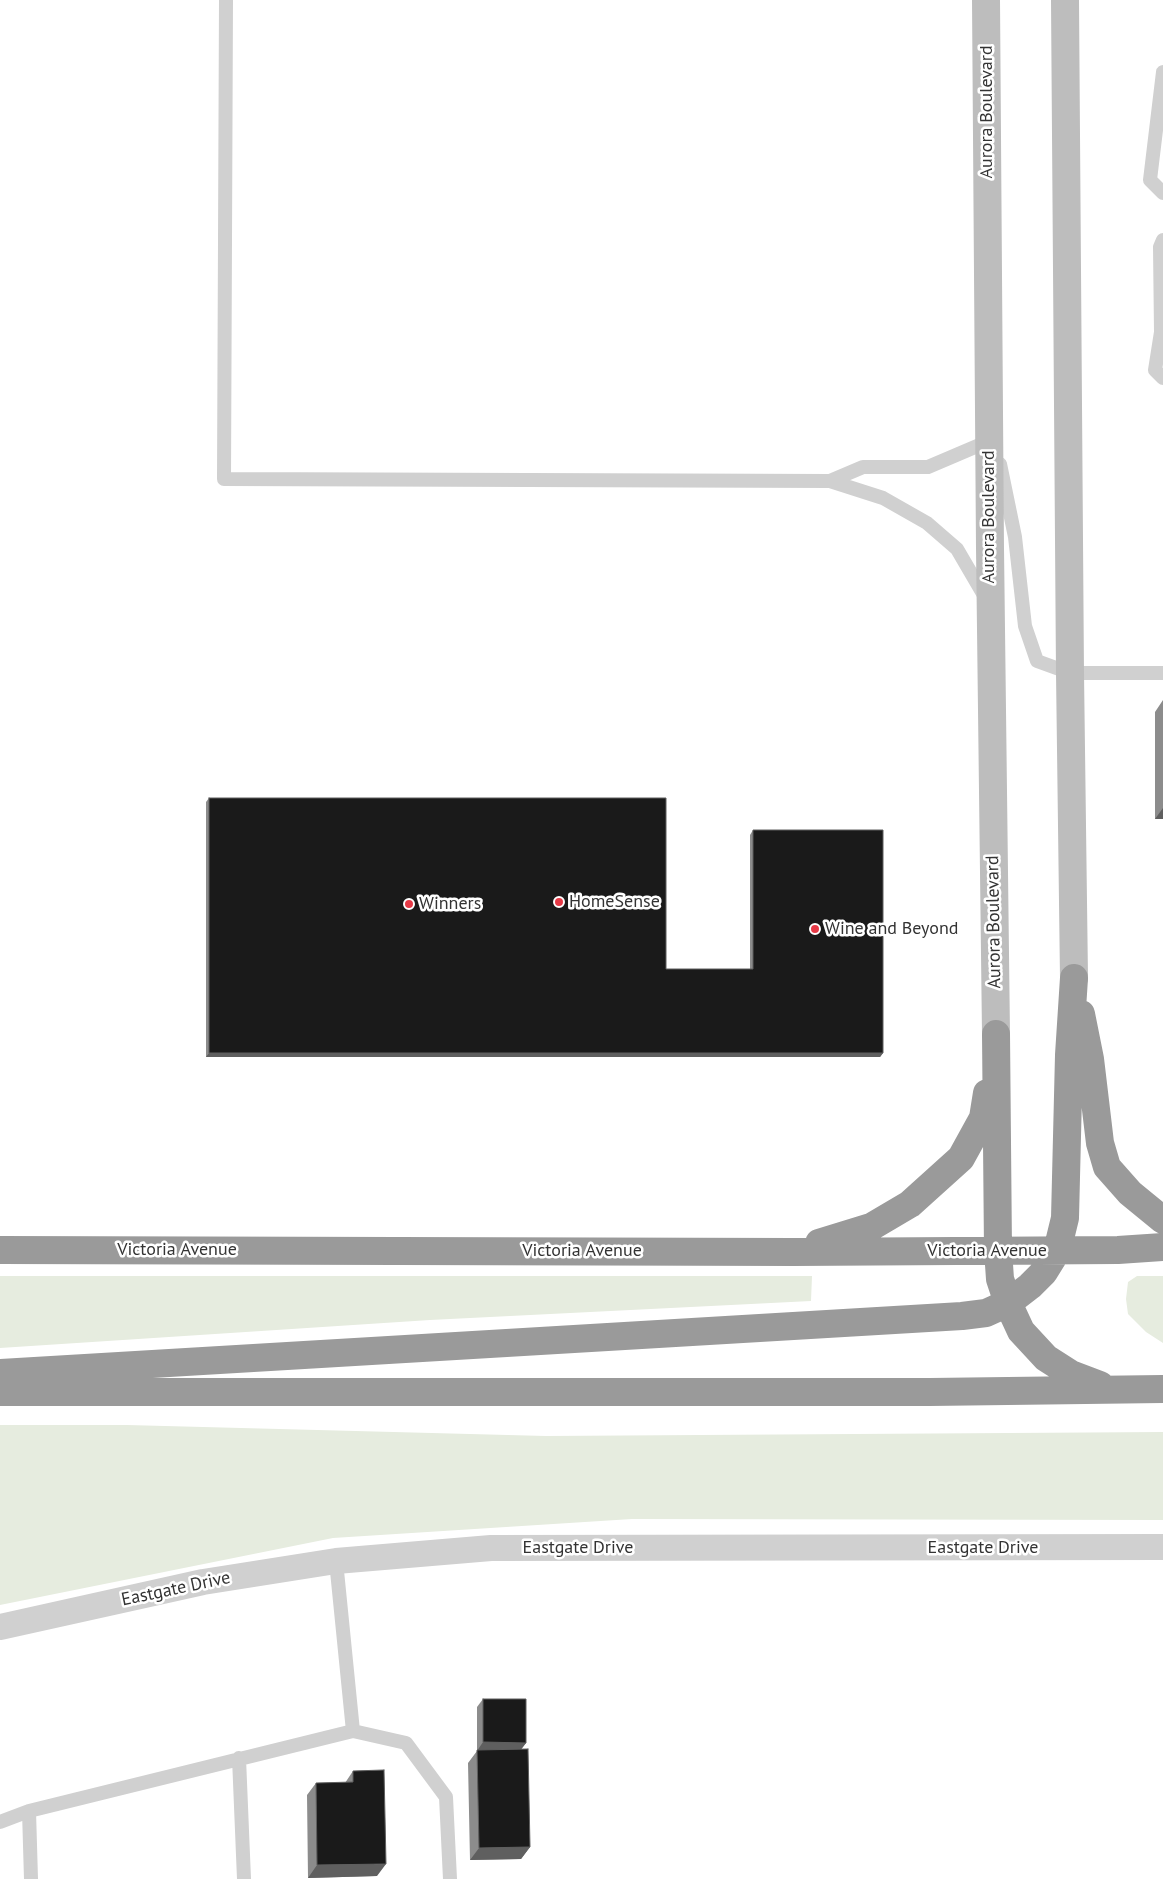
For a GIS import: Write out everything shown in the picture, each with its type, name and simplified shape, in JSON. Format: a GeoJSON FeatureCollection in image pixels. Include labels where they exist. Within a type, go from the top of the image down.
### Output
{"type":"FeatureCollection","features":[{"type":"Feature","properties":{"kind":"highway"},"geometry":{"type":"LineString","coordinates":[[1074,978],[1090,1060],[1100,1143],[1107,1167],[1130,1193],[1163,1220]]}},
{"type":"Feature","properties":{"kind":"highway"},"geometry":{"type":"LineString","coordinates":[[0,1373],[962,1316],[986,1313],[1008,1303],[1030,1286],[1044,1272],[1057,1251],[1065,1218],[1069,1056],[1074,978]]}},
{"type":"Feature","properties":{"kind":"highway"},"geometry":{"type":"LineString","coordinates":[[996,1034],[998,1250],[1000,1279],[1008,1303],[1021,1331],[1046,1358],[1071,1374],[1117,1389]]}},
{"type":"Feature","properties":{"kind":"highway"},"geometry":{"type":"LineString","coordinates":[[794,1252],[871,1226],[910,1204],[961,1158],[983,1118],[996,1034]]}},
{"type":"Feature","properties":{"kind":"highway","name":"Victoria Avenue"},"geometry":{"type":"LineString","coordinates":[[0,1250],[794,1252],[1057,1251],[1163,1248]]}},
{"type":"Feature","properties":{"kind":"highway"},"geometry":{"type":"LineString","coordinates":[[0,1392],[930,1392],[1163,1389]]}},
{"type":"Feature","properties":{"kind":"street","name":"Aurora Boulevard"},"geometry":{"type":"LineString","coordinates":[[986,0],[988,407],[996,1034]]}},
{"type":"Feature","properties":{"kind":"street"},"geometry":{"type":"LineString","coordinates":[[1065,0],[1074,978]]}},
{"type":"Feature","properties":{"kind":"street","name":"Eastgate Drive"},"geometry":{"type":"LineString","coordinates":[[0,1628],[203,1582],[336,1561],[491,1548],[1163,1547]]}},
{"type":"Feature","properties":{"kind":"lane"},"geometry":{"type":"LineString","coordinates":[[226,0],[224,479],[830,481],[884,498],[927,523],[957,549],[990,605]]}},
{"type":"Feature","properties":{"kind":"lane"},"geometry":{"type":"LineString","coordinates":[[1163,72],[1150,180],[1163,193]]}},
{"type":"Feature","properties":{"kind":"lane"},"geometry":{"type":"LineString","coordinates":[[1163,240],[1160,247],[1161,332],[1156,370],[1163,378]]}},
{"type":"Feature","properties":{"kind":"lane"},"geometry":{"type":"LineString","coordinates":[[988,407],[1014,537],[1025,626],[1037,661],[1070,673],[1163,673]]}},
{"type":"Feature","properties":{"kind":"lane"},"geometry":{"type":"LineString","coordinates":[[830,481],[863,467],[928,467],[989,441]]}},
{"type":"Feature","properties":{"kind":"lane"},"geometry":{"type":"LineString","coordinates":[[336,1561],[353,1731]]}},
{"type":"Feature","properties":{"kind":"lane"},"geometry":{"type":"LineString","coordinates":[[0,1822],[29,1812],[353,1731],[406,1743],[446,1797],[450,1879]]}},
{"type":"Feature","properties":{"kind":"lane"},"geometry":{"type":"LineString","coordinates":[[239,1758],[244,1879]]}},
{"type":"Feature","properties":{"kind":"lane"},"geometry":{"type":"LineString","coordinates":[[29,1812],[31,1879]]}},
{"type":"Feature","properties":{"kind":"shaded area"},"geometry":{"type":"Polygon","coordinates":[[[0,1276],[812,1276],[811,1301],[430,1320],[0,1348],[0,1276]]]}},
{"type":"Feature","properties":{"kind":"shaded area"},"geometry":{"type":"Polygon","coordinates":[[[1137,1276],[1163,1276],[1163,1343],[1146,1332],[1128,1314],[1126,1299],[1128,1282],[1137,1276]]]}},
{"type":"Feature","properties":{"kind":"shaded area"},"geometry":{"type":"Polygon","coordinates":[[[0,1425],[127,1425],[546,1436],[1163,1432],[1163,1520],[632,1519],[333,1538],[0,1605],[0,1425]]]}},
{"type":"Feature","properties":{"kind":"building"},"geometry":{"type":"Polygon","coordinates":[[[209,798],[666,798],[666,969],[753,969],[753,830],[883,830],[883,1053],[209,1053],[209,798]]]}},
{"type":"Feature","properties":{"kind":"building"},"geometry":{"type":"Polygon","coordinates":[[[483,1699],[526,1699],[526,1743],[483,1742],[483,1699]]]}},
{"type":"Feature","properties":{"kind":"building"},"geometry":{"type":"Polygon","coordinates":[[[528,1749],[530,1847],[479,1848],[477,1750],[528,1749]]]}},
{"type":"Feature","properties":{"kind":"building"},"geometry":{"type":"Polygon","coordinates":[[[384,1770],[386,1864],[317,1865],[316,1783],[353,1782],[353,1771],[384,1770]]]}},
{"type":"Feature","properties":{"kind":"place","name":"HomeSense"},"geometry":{"type":"Point","coordinates":[559,902]}},
{"type":"Feature","properties":{"kind":"place","name":"Winners"},"geometry":{"type":"Point","coordinates":[409,904]}},
{"type":"Feature","properties":{"kind":"place","name":"Wine and Beyond"},"geometry":{"type":"Point","coordinates":[815,929]}}]}
